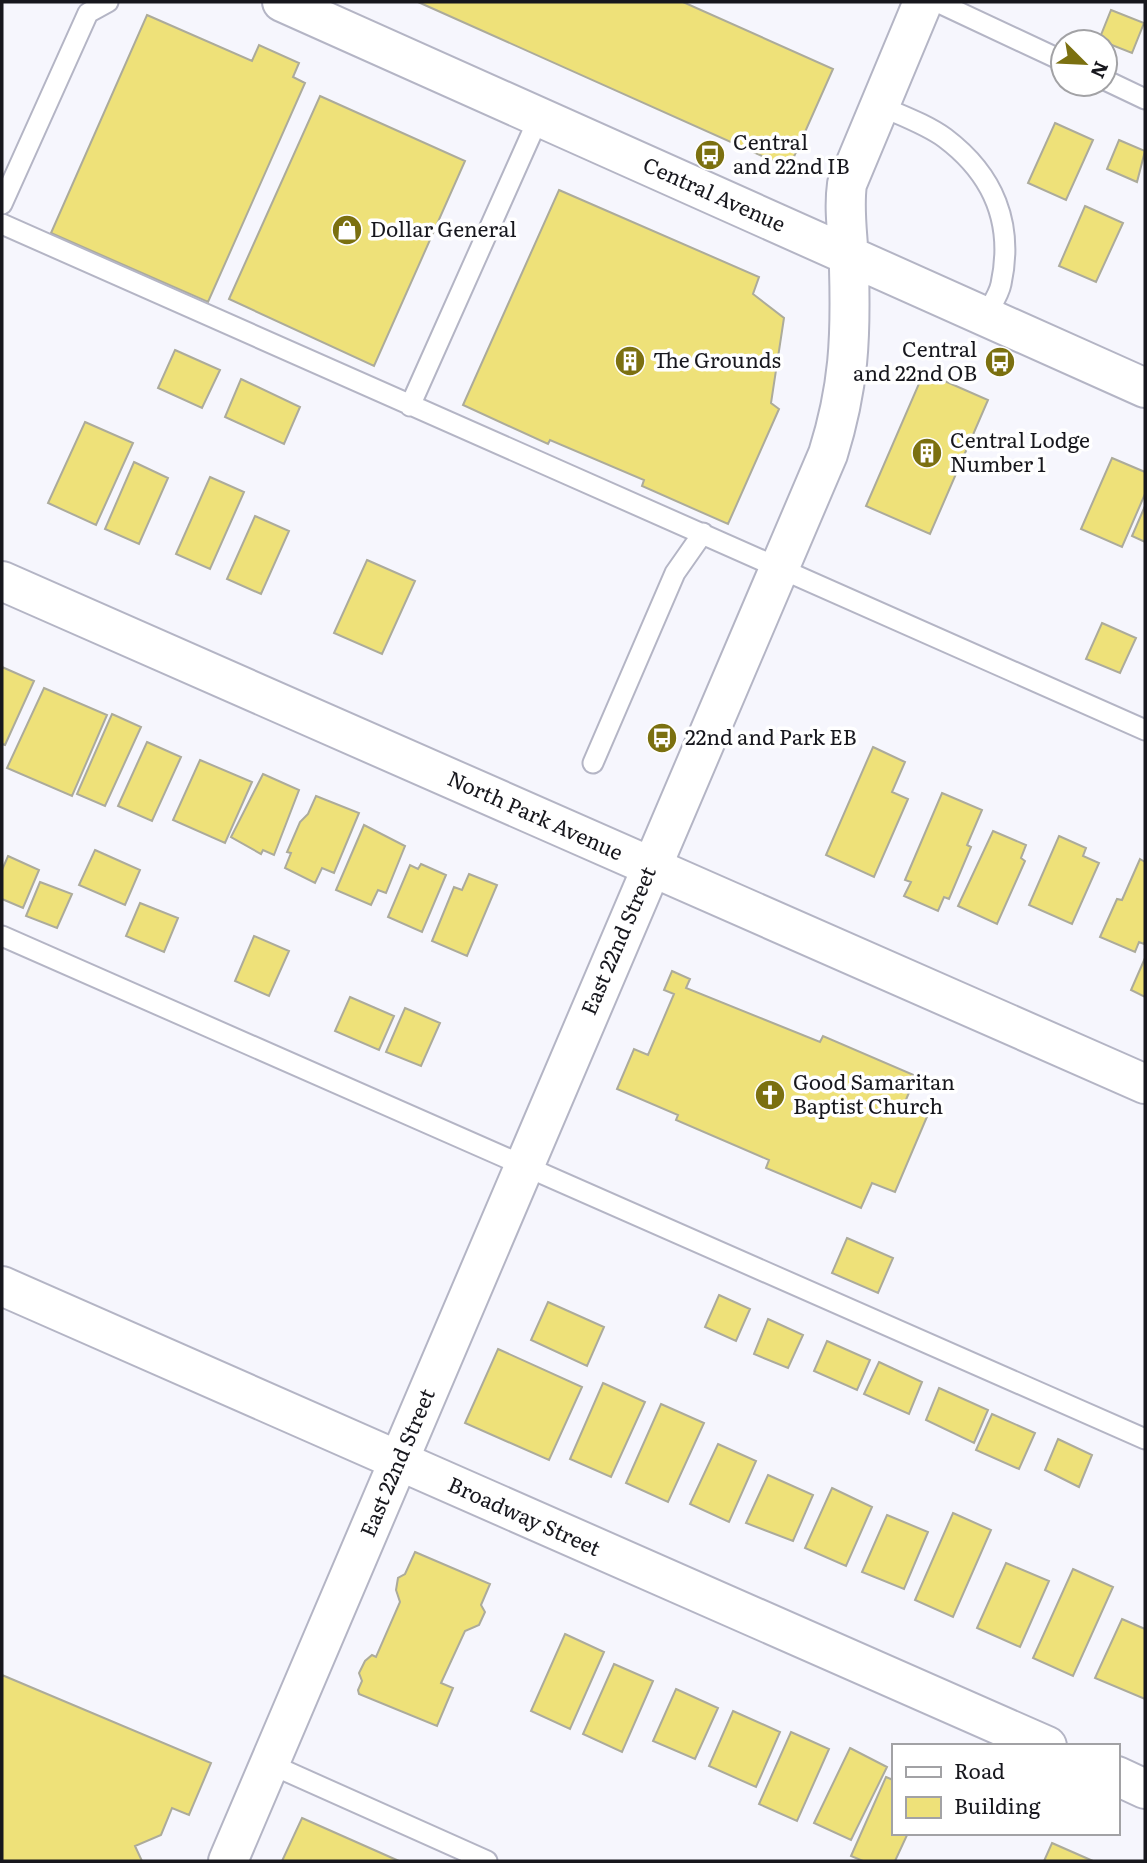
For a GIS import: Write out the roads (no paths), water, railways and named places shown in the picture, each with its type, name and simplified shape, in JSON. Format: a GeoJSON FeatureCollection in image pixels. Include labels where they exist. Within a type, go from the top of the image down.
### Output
{"type":"FeatureCollection","features":[{"type":"Feature","properties":{"kind":"main road","name":"Central Avenue"},"geometry":{"type":"LineString","coordinates":[[282,2],[1145,387]]}},
{"type":"Feature","properties":{"kind":"main road","name":"East 22nd Street"},"geometry":{"type":"LineString","coordinates":[[228,1861],[828,454],[844,400],[850,362],[849,256],[844,202],[847,184],[923,2]]}},
{"type":"Feature","properties":{"kind":"main road","name":"North Park Avenue"},"geometry":{"type":"LineString","coordinates":[[2,581],[1145,1084]]}},
{"type":"Feature","properties":{"kind":"main road","name":"Broadway Street"},"geometry":{"type":"LineString","coordinates":[[2,1286],[1042,1744]]}},
{"type":"Feature","properties":{"kind":"main road"},"geometry":{"type":"LineString","coordinates":[[1119,1777],[1145,1789]]}},
{"type":"Feature","properties":{"kind":"lane"},"geometry":{"type":"LineString","coordinates":[[2,204],[88,13],[108,2]]}},
{"type":"Feature","properties":{"kind":"lane"},"geometry":{"type":"LineString","coordinates":[[937,2],[1049,54]]}},
{"type":"Feature","properties":{"kind":"lane"},"geometry":{"type":"LineString","coordinates":[[1119,87],[1145,99]]}},
{"type":"Feature","properties":{"kind":"lane"},"geometry":{"type":"LineString","coordinates":[[878,105],[945,138],[988,180],[999,207],[1006,244],[1001,286],[985,317]]}},
{"type":"Feature","properties":{"kind":"lane"},"geometry":{"type":"LineString","coordinates":[[410,405],[539,117]]}},
{"type":"Feature","properties":{"kind":"lane"},"geometry":{"type":"LineString","coordinates":[[2,224],[1145,730]]}},
{"type":"Feature","properties":{"kind":"lane"},"geometry":{"type":"LineString","coordinates":[[593,763],[675,573],[703,533]]}},
{"type":"Feature","properties":{"kind":"lane"},"geometry":{"type":"LineString","coordinates":[[2,936],[1145,1439]]}},
{"type":"Feature","properties":{"kind":"lane"},"geometry":{"type":"LineString","coordinates":[[270,1764],[487,1861]]}},
{"type":"Feature","properties":{"kind":"place","name":"Central and 22nd IB"},"geometry":{"type":"Point","coordinates":[710,155]}},
{"type":"Feature","properties":{"kind":"place","name":"Dollar General"},"geometry":{"type":"Point","coordinates":[347,230]}},
{"type":"Feature","properties":{"kind":"place","name":"The Grounds"},"geometry":{"type":"Point","coordinates":[630,361]}},
{"type":"Feature","properties":{"kind":"place","name":"Central and 22nd OB"},"geometry":{"type":"Point","coordinates":[1000,362]}},
{"type":"Feature","properties":{"kind":"place","name":"Central Lodge Number 1"},"geometry":{"type":"Point","coordinates":[927,453]}},
{"type":"Feature","properties":{"kind":"place","name":"22nd and Park EB"},"geometry":{"type":"Point","coordinates":[662,738]}},
{"type":"Feature","properties":{"kind":"place","name":"Good Samaritan Baptist Church"},"geometry":{"type":"Point","coordinates":[770,1095]}}]}
